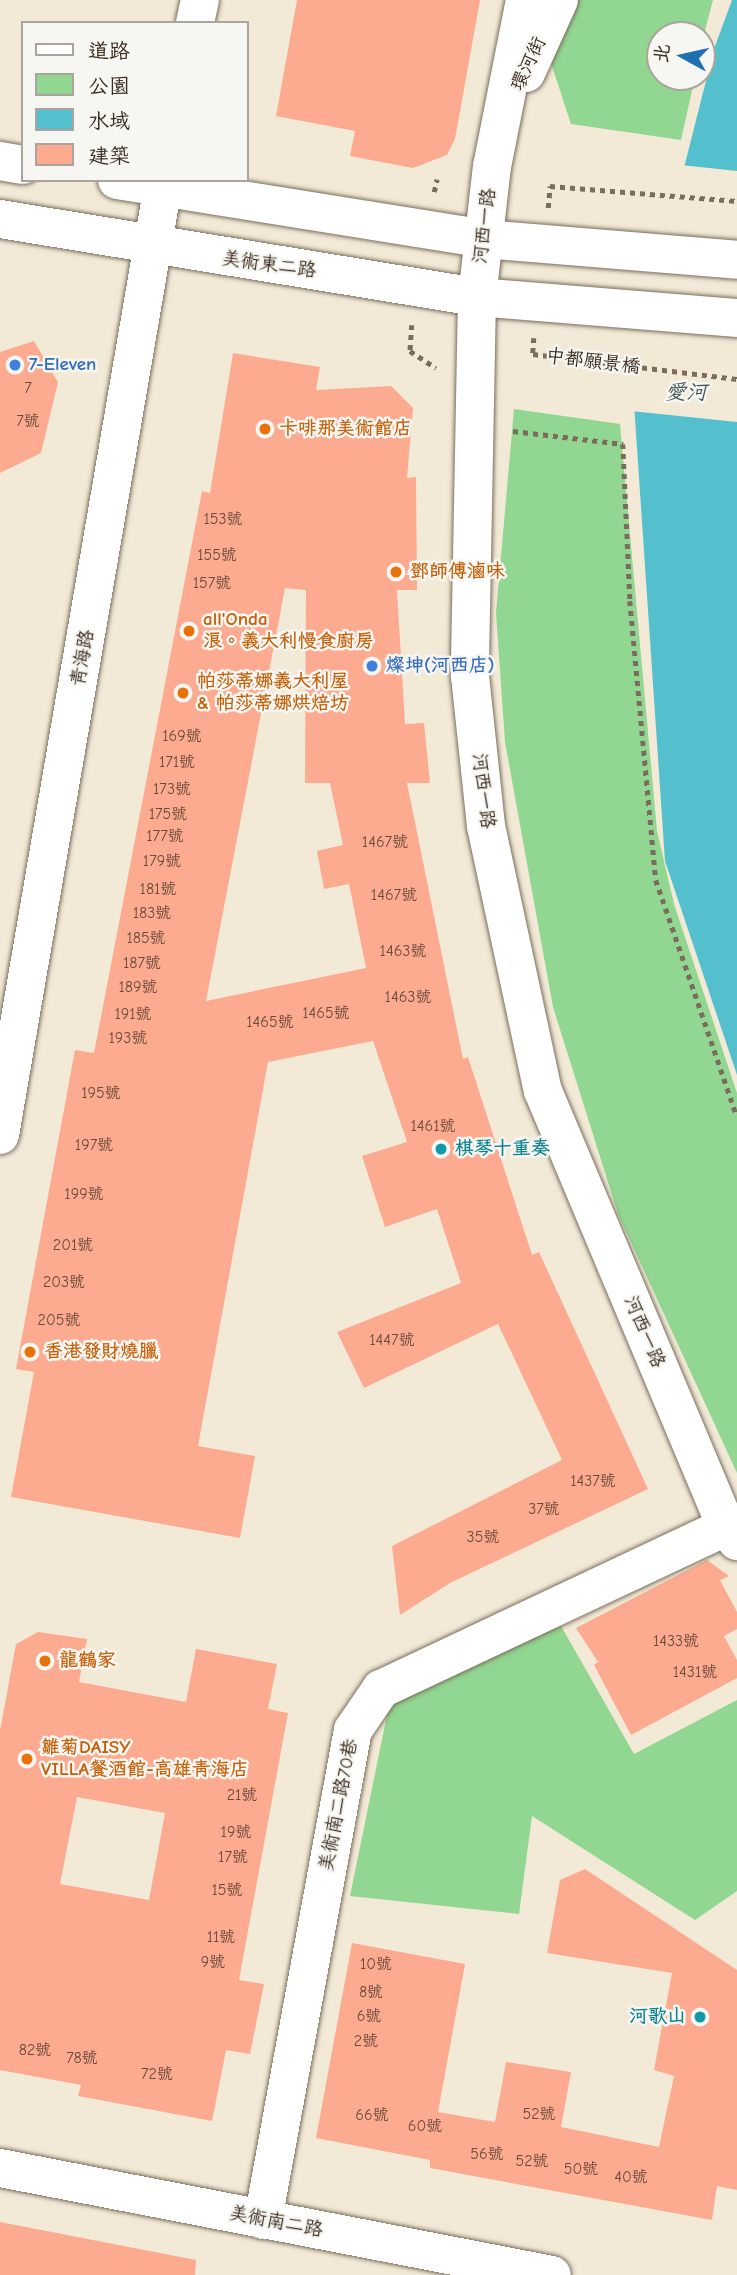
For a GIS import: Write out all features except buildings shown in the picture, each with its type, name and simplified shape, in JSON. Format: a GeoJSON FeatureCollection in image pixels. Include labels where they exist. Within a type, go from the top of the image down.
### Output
{"type":"FeatureCollection","features":[{"type":"Feature","properties":{"kind":"street"},"geometry":{"type":"LineString","coordinates":[[195,21],[200,0]]}},
{"type":"Feature","properties":{"kind":"street","name":"河西一路"},"geometry":{"type":"LineString","coordinates":[[525,0],[500,128],[477,297],[470,676],[486,826],[543,1091],[732,1534]]}},
{"type":"Feature","properties":{"kind":"street","name":"環河街"},"geometry":{"type":"LineString","coordinates":[[500,128],[559,0]]}},
{"type":"Feature","properties":{"kind":"street"},"geometry":{"type":"LineString","coordinates":[[0,161],[21,165]]}},
{"type":"Feature","properties":{"kind":"street"},"geometry":{"type":"LineString","coordinates":[[140,182],[484,239],[737,260]]}},
{"type":"Feature","properties":{"kind":"street","name":"青海路"},"geometry":{"type":"LineString","coordinates":[[0,1135],[163,184]]}},
{"type":"Feature","properties":{"kind":"street","name":"美術東二路"},"geometry":{"type":"LineString","coordinates":[[0,219],[154,248],[477,297],[737,318]]}},
{"type":"Feature","properties":{"kind":"street","name":"美術南二路70巷"},"geometry":{"type":"LineString","coordinates":[[263,2220],[353,1730],[381,1689],[732,1534]]}},
{"type":"Feature","properties":{"kind":"street","name":"美術南二路"},"geometry":{"type":"LineString","coordinates":[[0,2168],[552,2275]]}},
{"type":"Feature","properties":{"kind":"path"},"geometry":{"type":"LineString","coordinates":[[550,186],[737,201]]}},
{"type":"Feature","properties":{"kind":"path","name":"中都願景橋"},"geometry":{"type":"LineString","coordinates":[[533,354],[737,379]]}},
{"type":"Feature","properties":{"kind":"path"},"geometry":{"type":"LineString","coordinates":[[503,429],[623,444],[629,601],[656,880],[737,1115]]}},
{"type":"Feature","properties":{"kind":"green space"},"geometry":{"type":"Polygon","coordinates":[[[576,0],[713,0],[708,21],[646,21],[646,91],[692,91],[681,140],[571,124],[549,57],[576,0]]]}},
{"type":"Feature","properties":{"kind":"green space"},"geometry":{"type":"Polygon","coordinates":[[[514,409],[620,424],[657,831],[674,904],[737,1093],[737,1473],[618,1214],[553,1007],[505,742],[496,613],[514,409]]]}},
{"type":"Feature","properties":{"kind":"green space"},"geometry":{"type":"Polygon","coordinates":[[[561,1626],[634,1754],[737,1700],[737,1891],[695,1920],[532,1816],[519,1914],[350,1896],[388,1710],[412,1688],[561,1626]]]}},
{"type":"Feature","properties":{"kind":"water","name":"愛河"},"geometry":{"type":"Polygon","coordinates":[[[732,0],[737,0],[737,1075],[665,861],[632,374],[703,91],[716,91],[716,44],[732,0]]]}},
{"type":"Feature","properties":{"kind":"pier"},"geometry":{"type":"Polygon","coordinates":[[[681,165],[737,171],[737,422],[631,411],[629,373],[681,165]]]}},
{"type":"Feature","properties":{"kind":"place","name":"7-Eleven"},"geometry":{"type":"Point","coordinates":[15,365]}},
{"type":"Feature","properties":{"kind":"place","name":"卡啡那美術館店"},"geometry":{"type":"Point","coordinates":[265,429]}},
{"type":"Feature","properties":{"kind":"place","name":"鄧師傅滷味"},"geometry":{"type":"Point","coordinates":[396,572]}},
{"type":"Feature","properties":{"kind":"place","name":"all'Onda 浪。義大利慢食廚房"},"geometry":{"type":"Point","coordinates":[189,631]}},
{"type":"Feature","properties":{"kind":"place","name":"燦坤(河西店)"},"geometry":{"type":"Point","coordinates":[372,666]}},
{"type":"Feature","properties":{"kind":"place","name":"帕莎蒂娜義大利屋 & 帕莎蒂娜烘焙坊"},"geometry":{"type":"Point","coordinates":[183,693]}},
{"type":"Feature","properties":{"kind":"place","name":"棋琴十重奏"},"geometry":{"type":"Point","coordinates":[441,1149]}},
{"type":"Feature","properties":{"kind":"place","name":"香港發財燒臘"},"geometry":{"type":"Point","coordinates":[30,1352]}},
{"type":"Feature","properties":{"kind":"place","name":"龍鶴家"},"geometry":{"type":"Point","coordinates":[45,1661]}},
{"type":"Feature","properties":{"kind":"place","name":"雛菊DAISY VILLA餐酒館-高雄青海店"},"geometry":{"type":"Point","coordinates":[27,1759]}},
{"type":"Feature","properties":{"kind":"place","name":"河歌山"},"geometry":{"type":"Point","coordinates":[700,2017]}}]}
